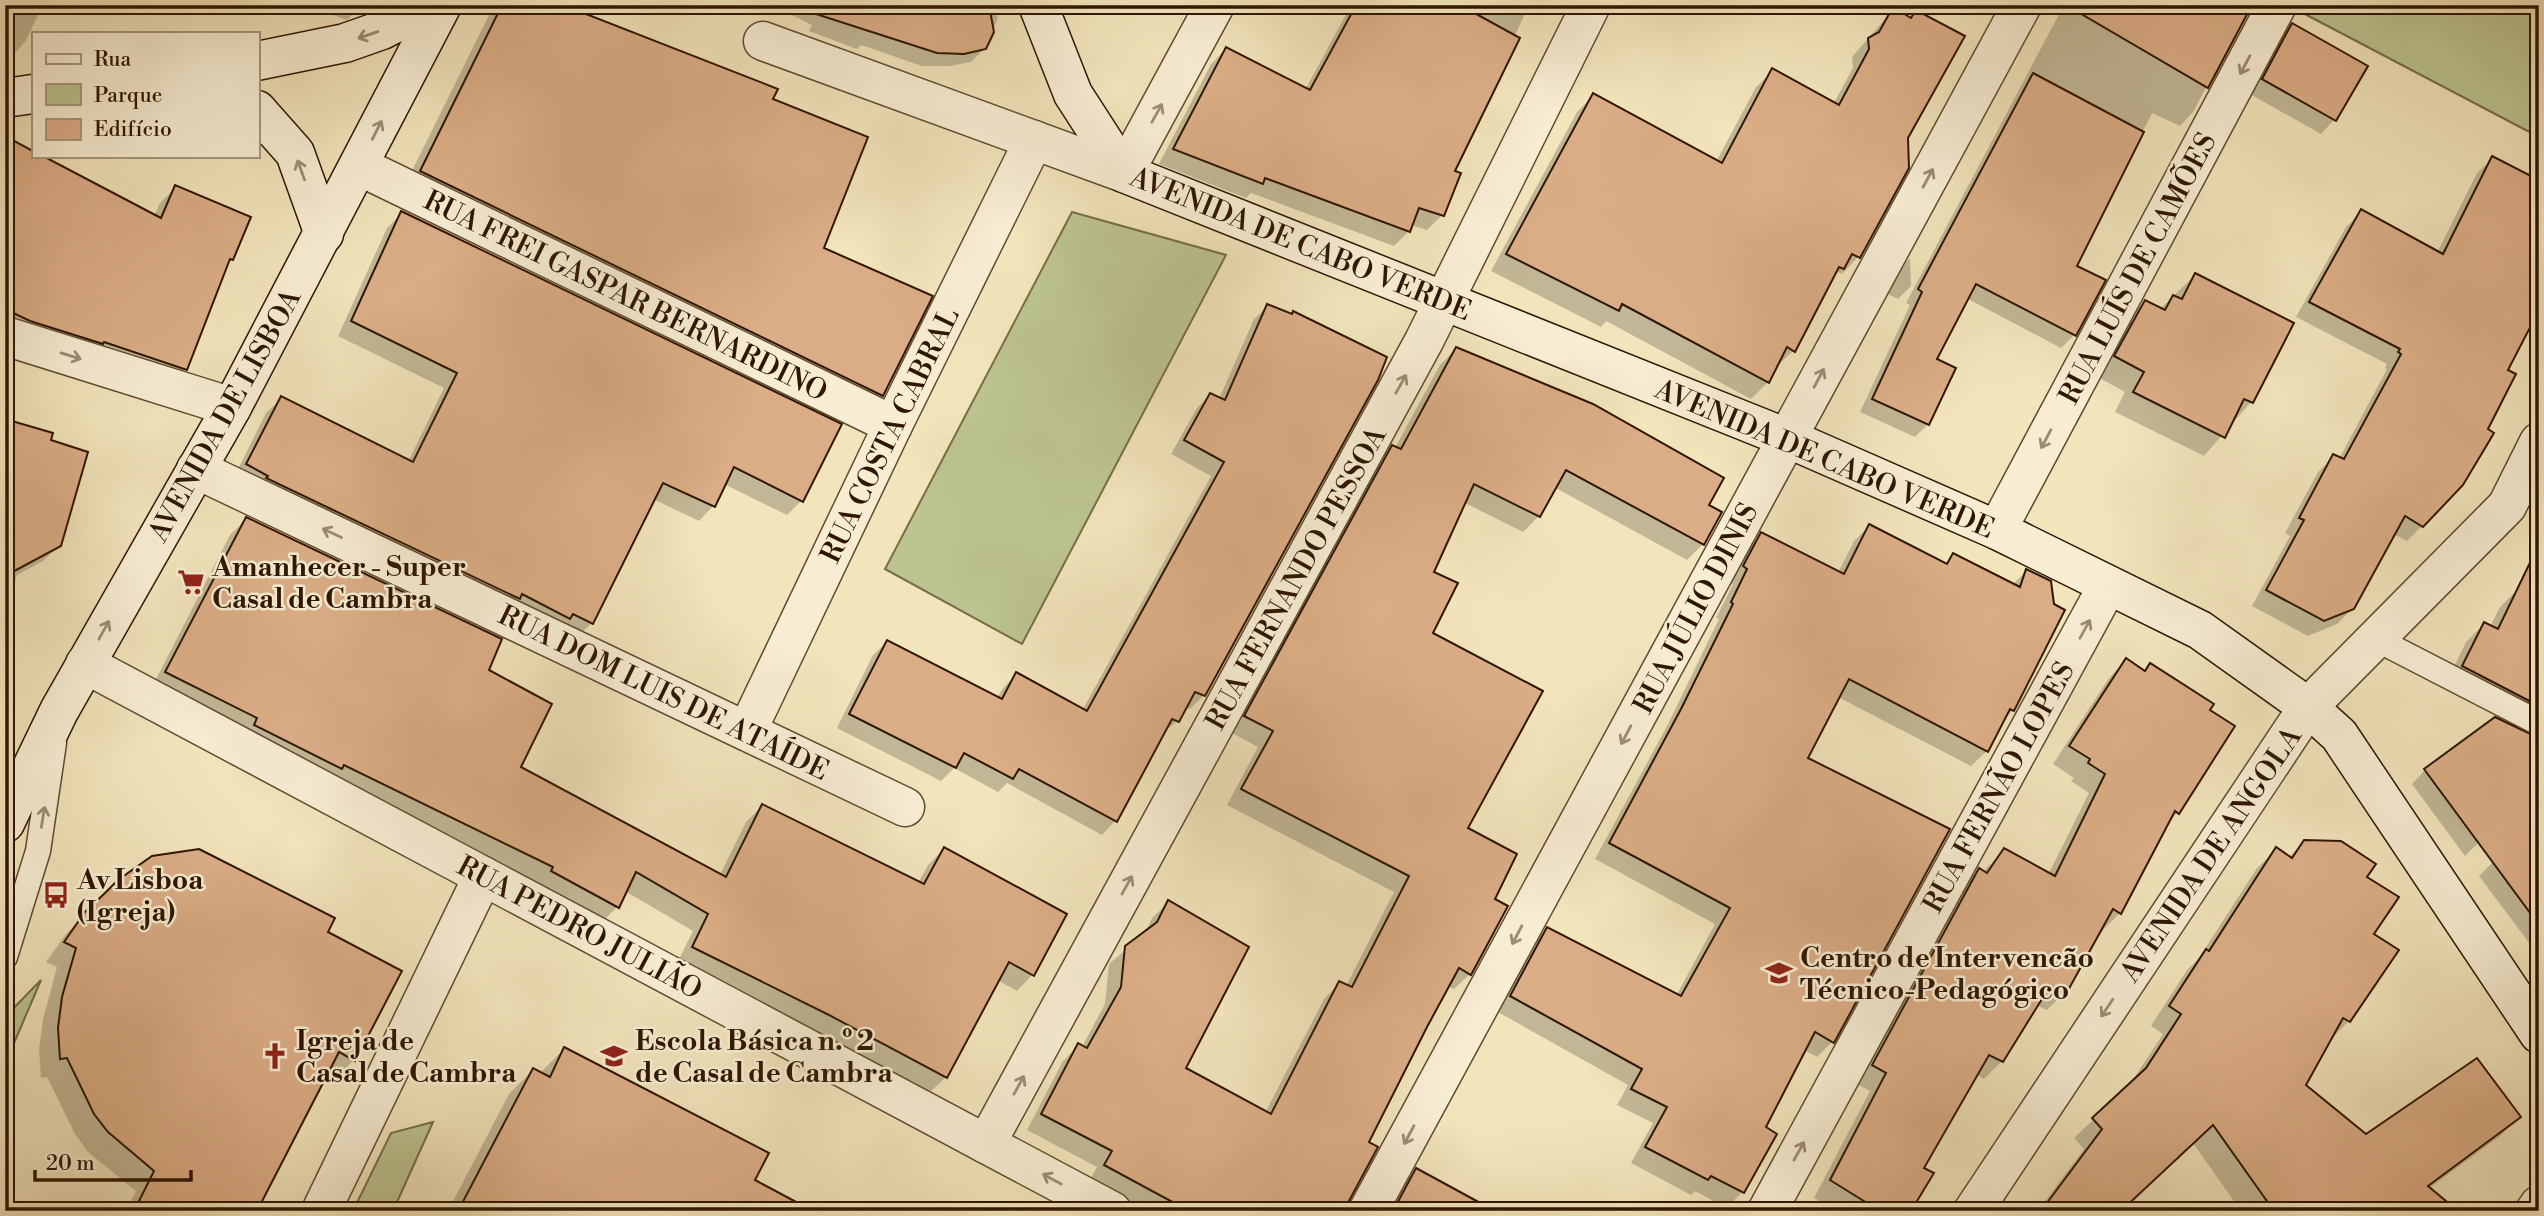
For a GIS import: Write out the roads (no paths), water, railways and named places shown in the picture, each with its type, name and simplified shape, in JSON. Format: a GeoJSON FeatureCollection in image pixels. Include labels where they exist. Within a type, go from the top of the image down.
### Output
{"type":"FeatureCollection","features":[{"type":"Feature","properties":{"kind":"street"},"geometry":{"type":"LineString","coordinates":[[259,61],[345,43],[382,30],[430,5]]}},
{"type":"Feature","properties":{"kind":"street","name":"AVENIDA DE LISBOA"},"geometry":{"type":"LineString","coordinates":[[5,823],[59,711],[232,407],[442,5]]}},
{"type":"Feature","properties":{"kind":"street"},"geometry":{"type":"LineString","coordinates":[[763,41],[1124,173],[1216,5]]}},
{"type":"Feature","properties":{"kind":"street","name":"RUA FERNANDO PESSOA"},"geometry":{"type":"LineString","coordinates":[[986,1144],[1424,341],[1591,5]]}},
{"type":"Feature","properties":{"kind":"street","name":"RUA JÚLIO DINIS"},"geometry":{"type":"LineString","coordinates":[[1368,1211],[2022,5]]}},
{"type":"Feature","properties":{"kind":"street","name":"RUA LUÍS DE CAMÕES"},"geometry":{"type":"LineString","coordinates":[[1997,530],[2277,5]]}},
{"type":"Feature","properties":{"kind":"street","name":"AVENIDA DE CABO VERDE"},"geometry":{"type":"LineString","coordinates":[[1045,10],[1073,94],[1124,173],[1787,438],[1997,530],[2200,630],[2308,707],[2339,735],[2539,1034]]}},
{"type":"Feature","properties":{"kind":"street"},"geometry":{"type":"LineString","coordinates":[[5,98],[32,94]]}},
{"type":"Feature","properties":{"kind":"street"},"geometry":{"type":"LineString","coordinates":[[259,112],[295,153],[324,234]]}},
{"type":"Feature","properties":{"kind":"street","name":"RUA COSTA CABRAL"},"geometry":{"type":"LineString","coordinates":[[747,731],[892,425],[1034,141]]}},
{"type":"Feature","properties":{"kind":"street","name":"RUA FREI GASPAR BERNARDINO"},"geometry":{"type":"LineString","coordinates":[[359,166],[892,425]]}},
{"type":"Feature","properties":{"kind":"street"},"geometry":{"type":"LineString","coordinates":[[5,336],[232,407]]}},
{"type":"Feature","properties":{"kind":"street","name":"AVENIDA DE ANGOLA"},"geometry":{"type":"LineString","coordinates":[[1973,1211],[2308,707],[2507,506],[2539,442]]}},
{"type":"Feature","properties":{"kind":"street","name":"RUA DOM LUIS DE ATAÍDE"},"geometry":{"type":"LineString","coordinates":[[196,469],[905,807]]}},
{"type":"Feature","properties":{"kind":"street","name":"RUA FERNÃO LOPES"},"geometry":{"type":"LineString","coordinates":[[1767,1211],[2109,584]]}},
{"type":"Feature","properties":{"kind":"street","name":"RUA PEDRO JULIÃO"},"geometry":{"type":"LineString","coordinates":[[85,664],[1112,1211]]}},
{"type":"Feature","properties":{"kind":"street"},"geometry":{"type":"LineString","coordinates":[[321,1211],[483,876]]}},
{"type":"Feature","properties":{"kind":"street"},"geometry":{"type":"LineString","coordinates":[[2535,1211],[2539,1206]]}},
{"type":"Feature","properties":{"kind":"lane"},"geometry":{"type":"LineString","coordinates":[[2376,639],[2539,723]]}},
{"type":"Feature","properties":{"kind":"lane"},"geometry":{"type":"LineString","coordinates":[[5,957],[38,851],[59,711]]}},
{"type":"Feature","properties":{"kind":"place","name":"Amanhecer - Super Casal de Cambra"},"geometry":{"type":"Point","coordinates":[191,582]}},
{"type":"Feature","properties":{"kind":"place","name":"Av Lisboa (Igreja)"},"geometry":{"type":"Point","coordinates":[56,895]}},
{"type":"Feature","properties":{"kind":"place","name":"Centro de Intervencão Técnico-Pedagógico"},"geometry":{"type":"Point","coordinates":[1779,973]}},
{"type":"Feature","properties":{"kind":"place","name":"Igreja de Casal de Cambra"},"geometry":{"type":"Point","coordinates":[275,1056]}},
{"type":"Feature","properties":{"kind":"place","name":"Escola Básica n.º 2 de Casal de Cambra"},"geometry":{"type":"Point","coordinates":[614,1056]}}]}
